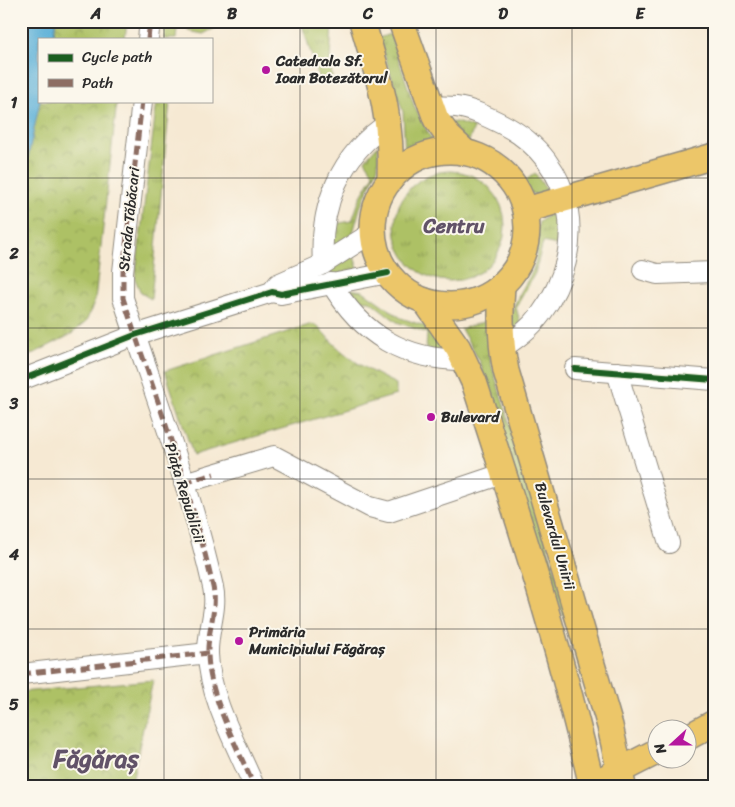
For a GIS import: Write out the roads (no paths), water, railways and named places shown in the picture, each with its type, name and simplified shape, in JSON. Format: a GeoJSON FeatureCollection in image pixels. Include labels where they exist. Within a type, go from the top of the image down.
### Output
{"type":"FeatureCollection","features":[{"type":"Feature","properties":{"kind":"main road","name":"Bulevardul Unirii"},"geometry":{"type":"LineString","coordinates":[[362,21],[382,88],[389,124],[390,180]]}},
{"type":"Feature","properties":{"kind":"main road","name":"Bulevardul Unirii"},"geometry":{"type":"LineString","coordinates":[[401,21],[430,106],[448,136],[464,151]]}},
{"type":"Feature","properties":{"kind":"main road","name":"Bulevardul Unirii"},"geometry":{"type":"LineString","coordinates":[[444,150],[464,151],[486,158],[504,172],[518,189],[526,210],[528,230],[524,251],[516,269],[502,285],[489,295],[465,303],[441,305],[425,301],[399,285],[388,274],[381,261],[374,232],[374,218],[379,198],[390,180],[404,165],[423,155],[444,150]]}},
{"type":"Feature","properties":{"kind":"main road"},"geometry":{"type":"LineString","coordinates":[[526,210],[714,156]]}},
{"type":"Feature","properties":{"kind":"main road","name":"Bulevardul Unirii"},"geometry":{"type":"LineString","coordinates":[[502,285],[501,349],[610,726],[622,778]]}},
{"type":"Feature","properties":{"kind":"main road","name":"Bulevardul Unirii"},"geometry":{"type":"LineString","coordinates":[[425,301],[449,333],[464,360],[502,474],[580,734],[591,786]]}},
{"type":"Feature","properties":{"kind":"main road"},"geometry":{"type":"LineString","coordinates":[[698,731],[714,724]]}},
{"type":"Feature","properties":{"kind":"main road"},"geometry":{"type":"LineString","coordinates":[[591,786],[622,778],[648,758]]}},
{"type":"Feature","properties":{"kind":"street"},"geometry":{"type":"LineString","coordinates":[[148,38],[150,21]]}},
{"type":"Feature","properties":{"kind":"street","name":"Strada Tăbăcari"},"geometry":{"type":"LineString","coordinates":[[135,335],[122,287],[142,102]]}},
{"type":"Feature","properties":{"kind":"street"},"geometry":{"type":"LineString","coordinates":[[430,106],[456,107],[475,112],[514,130],[534,146],[554,171],[567,199],[571,222],[570,243],[562,275],[553,296],[540,316],[522,335],[501,349]]}},
{"type":"Feature","properties":{"kind":"street"},"geometry":{"type":"LineString","coordinates":[[323,264],[324,220],[339,175],[355,152],[371,135],[389,124]]}},
{"type":"Feature","properties":{"kind":"street"},"geometry":{"type":"LineString","coordinates":[[272,292],[278,284],[323,264],[374,232]]}},
{"type":"Feature","properties":{"kind":"street"},"geometry":{"type":"LineString","coordinates":[[642,270],[656,274],[714,272]]}},
{"type":"Feature","properties":{"kind":"street"},"geometry":{"type":"LineString","coordinates":[[21,380],[135,335],[272,292],[281,294],[331,283],[388,274]]}},
{"type":"Feature","properties":{"kind":"street"},"geometry":{"type":"LineString","coordinates":[[331,283],[354,316],[386,341],[419,355],[438,359],[464,360]]}},
{"type":"Feature","properties":{"kind":"street","name":"Piața Republicii"},"geometry":{"type":"LineString","coordinates":[[135,335],[184,483],[213,588],[214,610],[208,653],[212,681],[254,786]]}},
{"type":"Feature","properties":{"kind":"street"},"geometry":{"type":"LineString","coordinates":[[575,369],[714,380]]}},
{"type":"Feature","properties":{"kind":"street"},"geometry":{"type":"LineString","coordinates":[[616,372],[669,543]]}},
{"type":"Feature","properties":{"kind":"street"},"geometry":{"type":"LineString","coordinates":[[184,483],[274,456],[370,508],[389,512],[502,474]]}},
{"type":"Feature","properties":{"kind":"street"},"geometry":{"type":"LineString","coordinates":[[21,674],[208,653]]}},
{"type":"Feature","properties":{"kind":"water"},"geometry":{"type":"Polygon","coordinates":[[[21,21],[56,21],[53,38],[38,38],[38,102],[40,102],[21,191],[21,21]]]}},
{"type":"Feature","properties":{"kind":"place","name":"Catedrala Sf. Ioan Botezătorul"},"geometry":{"type":"Point","coordinates":[266,70]}},
{"type":"Feature","properties":{"kind":"place","name":"Bulevard"},"geometry":{"type":"Point","coordinates":[431,417]}},
{"type":"Feature","properties":{"kind":"place","name":"Primăria Municipiului Făgăraș"},"geometry":{"type":"Point","coordinates":[239,641]}},
{"type":"Feature","properties":{"kind":"district","name":"Centru"},"geometry":{"type":"Point","coordinates":[454,226]}},
{"type":"Feature","properties":{"kind":"district","name":"Făgăraș"},"geometry":{"type":"Point","coordinates":[96,758]}}]}
